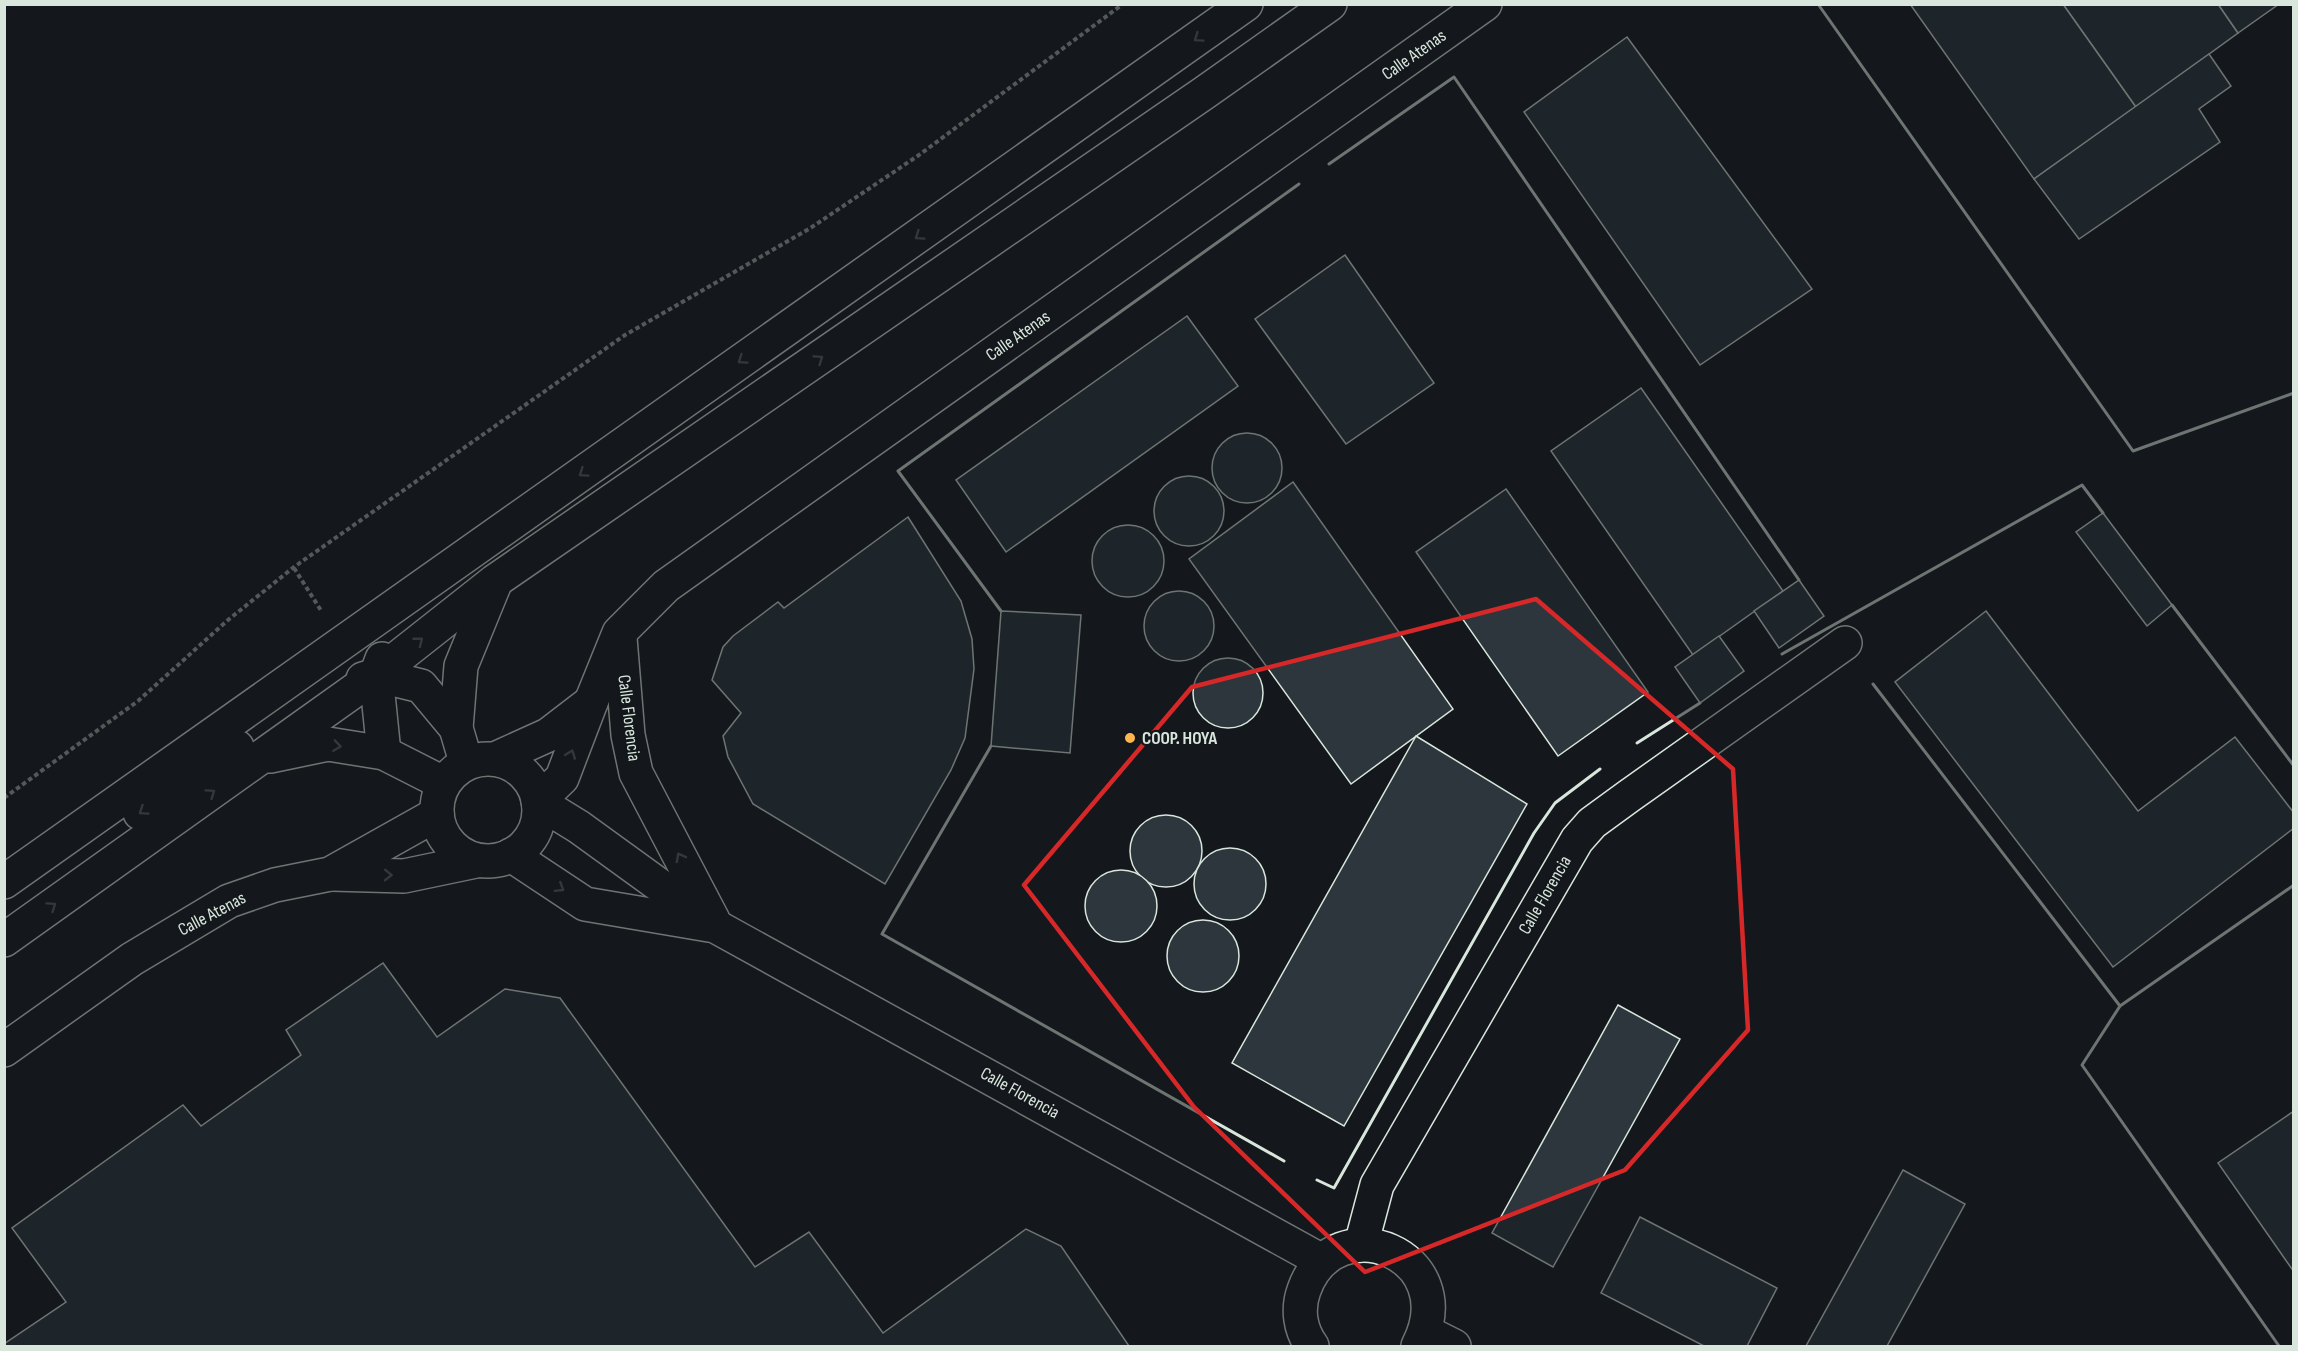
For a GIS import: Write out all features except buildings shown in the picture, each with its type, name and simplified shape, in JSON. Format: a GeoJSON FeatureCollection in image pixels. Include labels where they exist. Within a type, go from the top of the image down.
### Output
{"type":"FeatureCollection","features":[{"type":"Feature","properties":{"kind":"main road"},"geometry":{"type":"LineString","coordinates":[[4,882],[1246,4]]}},
{"type":"Feature","properties":{"kind":"main road"},"geometry":{"type":"LineString","coordinates":[[4,940],[376,675],[495,581],[1330,4]]}},
{"type":"Feature","properties":{"kind":"main road","name":"Calle Atenas"},"geometry":{"type":"LineString","coordinates":[[539,804],[562,778],[619,633],[666,586],[1485,4]]}},
{"type":"Feature","properties":{"kind":"main road"},"geometry":{"type":"LineString","coordinates":[[384,753],[376,675],[391,633],[941,247],[1169,59]]}},
{"type":"Feature","properties":{"kind":"main road"},"geometry":{"type":"LineString","coordinates":[[476,861],[454,850],[440,830],[460,780],[456,728],[461,666],[495,581]]}},
{"type":"Feature","properties":{"kind":"main road","name":"Calle Florencia"},"geometry":{"type":"LineString","coordinates":[[619,633],[628,735],[636,773],[717,927]]}},
{"type":"Feature","properties":{"kind":"main road","name":"Calle Florencia"},"geometry":{"type":"LineString","coordinates":[[1361,1245],[1377,1185],[1577,840],[1592,823],[1845,643]]}},
{"type":"Feature","properties":{"kind":"main road"},"geometry":{"type":"LineString","coordinates":[[4,894],[75,858],[308,699],[376,675],[421,686],[456,728]]}},
{"type":"Feature","properties":{"kind":"main road","name":"Calle Atenas"},"geometry":{"type":"LineString","coordinates":[[4,1050],[132,959],[230,902],[275,885],[331,874],[460,780],[548,735],[591,702]]}},
{"type":"Feature","properties":{"kind":"main road"},"geometry":{"type":"LineString","coordinates":[[260,758],[328,744],[384,753],[460,780],[514,765],[532,782],[539,804],[536,829],[523,849],[501,861],[476,861],[404,876],[331,874]]}},
{"type":"Feature","properties":{"kind":"main road","name":"Calle Florencia"},"geometry":{"type":"LineString","coordinates":[[539,804],[579,827],[717,927],[1322,1261]]}},
{"type":"Feature","properties":{"kind":"main road","name":"Calle Florencia"},"geometry":{"type":"LineString","coordinates":[[511,855],[585,904],[717,927]]}},
{"type":"Feature","properties":{"kind":"main road"},"geometry":{"type":"LineString","coordinates":[[1312,1347],[1300,1319],[1301,1298],[1308,1278],[1322,1261],[1340,1249],[1361,1245],[1382,1247],[1401,1256],[1417,1270],[1427,1290],[1430,1311],[1422,1339],[1454,1347]]}},
{"type":"Feature","properties":{"kind":"path"},"geometry":{"type":"LineString","coordinates":[[4,798],[138,701],[228,620],[294,567],[625,335],[809,229],[919,155],[1123,4]]}},
{"type":"Feature","properties":{"kind":"path"},"geometry":{"type":"LineString","coordinates":[[294,567],[342,643]]}},
{"type":"Feature","properties":{"kind":"highlighted area"},"geometry":{"type":"Polygon","coordinates":[[[1536,599],[1733,769],[1748,1030],[1625,1170],[1365,1272],[1194,1107],[1024,885],[1192,687],[1536,599]]]}},
{"type":"Feature","properties":{"kind":"wall"},"geometry":{"type":"LineString","coordinates":[[1818,4],[2133,451],[2294,393]]}},
{"type":"Feature","properties":{"kind":"wall"},"geometry":{"type":"LineString","coordinates":[[1329,164],[1454,77],[1799,580]]}},
{"type":"Feature","properties":{"kind":"wall"},"geometry":{"type":"LineString","coordinates":[[1001,611],[898,471],[1299,184]]}},
{"type":"Feature","properties":{"kind":"wall"},"geometry":{"type":"LineString","coordinates":[[1782,654],[2082,485],[2103,513]]}},
{"type":"Feature","properties":{"kind":"wall"},"geometry":{"type":"LineString","coordinates":[[2172,605],[2294,766]]}},
{"type":"Feature","properties":{"kind":"wall"},"geometry":{"type":"LineString","coordinates":[[1873,684],[2120,1006],[2294,885]]}},
{"type":"Feature","properties":{"kind":"wall"},"geometry":{"type":"LineString","coordinates":[[1637,743],[1700,703]]}},
{"type":"Feature","properties":{"kind":"wall"},"geometry":{"type":"LineString","coordinates":[[991,746],[882,934],[1284,1161]]}},
{"type":"Feature","properties":{"kind":"wall"},"geometry":{"type":"LineString","coordinates":[[1317,1180],[1334,1188],[1534,833],[1555,803],[1600,769]]}},
{"type":"Feature","properties":{"kind":"wall"},"geometry":{"type":"LineString","coordinates":[[2120,1006],[2082,1065],[2279,1346]]}},
{"type":"Feature","properties":{"kind":"place","name":"COOP. HOYA"},"geometry":{"type":"Point","coordinates":[1130,738]}}]}
